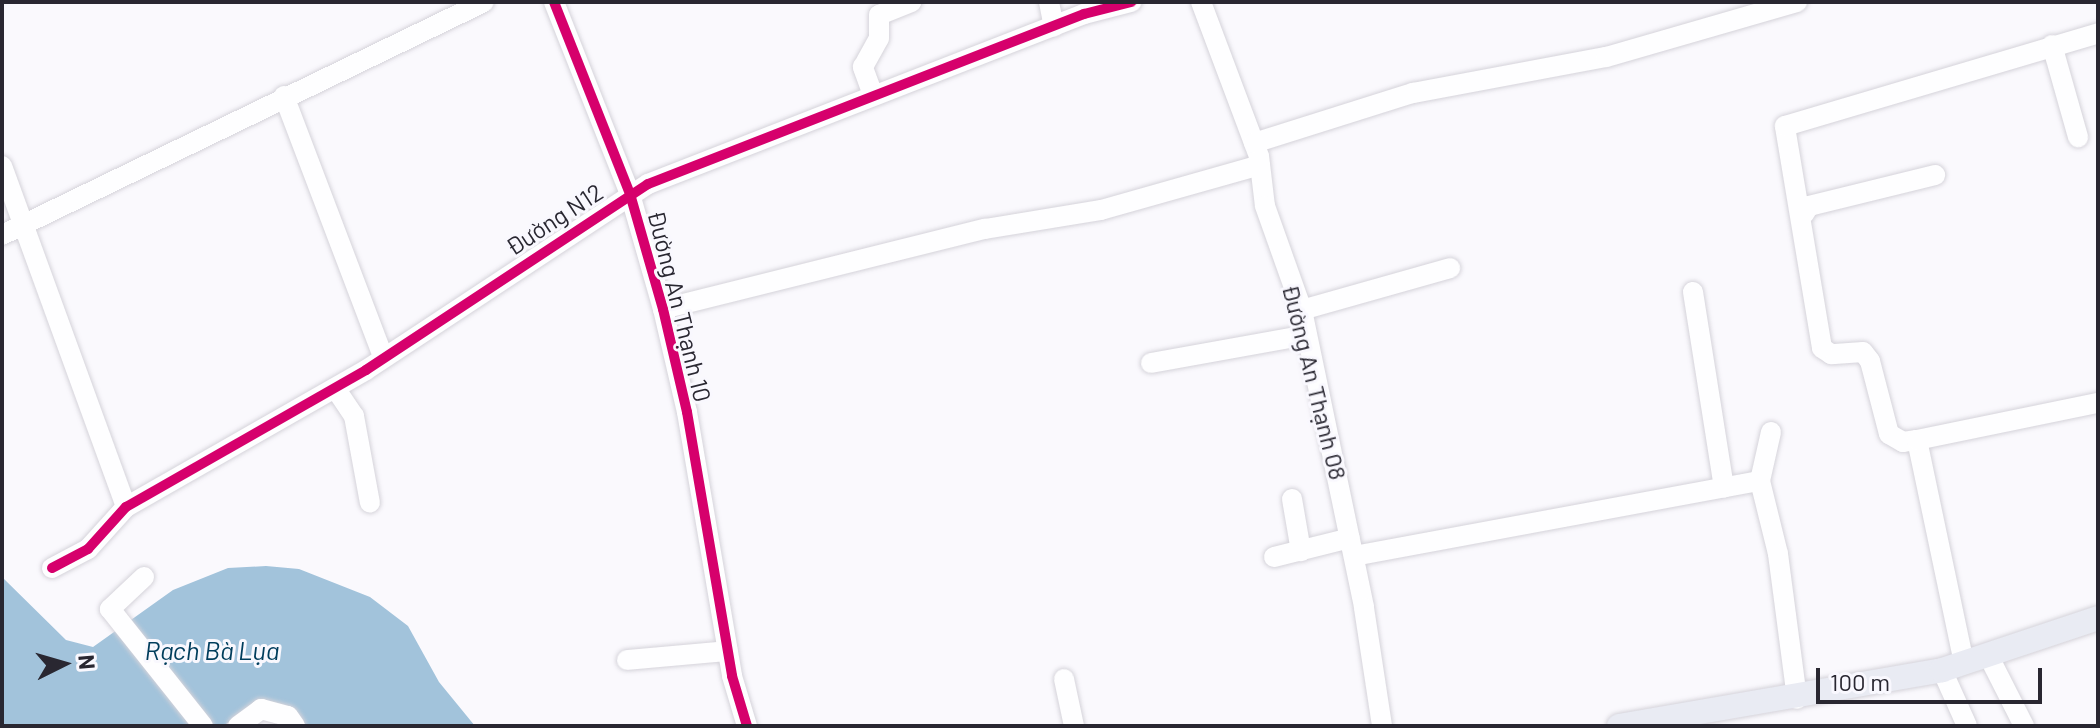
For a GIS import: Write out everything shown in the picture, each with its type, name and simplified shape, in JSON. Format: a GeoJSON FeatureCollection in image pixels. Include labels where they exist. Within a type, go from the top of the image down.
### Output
{"type":"FeatureCollection","features":[{"type":"Feature","properties":{"kind":"main road"},"geometry":{"type":"LineString","coordinates":[[1619,726],[1797,699],[1953,666],[2098,618]]}},
{"type":"Feature","properties":{"kind":"street"},"geometry":{"type":"LineString","coordinates":[[11,231],[284,96],[484,2]]}},
{"type":"Feature","properties":{"kind":"street","name":"Đường An Thạnh 10"},"geometry":{"type":"LineString","coordinates":[[554,2],[630,194],[663,309],[687,412],[728,651],[747,726]]}},
{"type":"Feature","properties":{"kind":"street"},"geometry":{"type":"LineString","coordinates":[[873,95],[863,67],[879,38],[879,15],[911,2]]}},
{"type":"Feature","properties":{"kind":"street"},"geometry":{"type":"LineString","coordinates":[[1049,2],[1054,27]]}},
{"type":"Feature","properties":{"kind":"street","name":"Đường N12"},"geometry":{"type":"LineString","coordinates":[[52,568],[88,549],[126,507],[343,397],[383,357],[440,324],[497,280],[630,194],[873,95],[1054,27],[1131,2]]}},
{"type":"Feature","properties":{"kind":"street","name":"Đường An Thạnh 08"},"geometry":{"type":"LineString","coordinates":[[1201,2],[1254,143],[1265,206],[1302,310],[1352,547],[1382,726]]}},
{"type":"Feature","properties":{"kind":"street"},"geometry":{"type":"LineString","coordinates":[[1254,143],[1413,93],[1606,57],[1797,2]]}},
{"type":"Feature","properties":{"kind":"street"},"geometry":{"type":"LineString","coordinates":[[2098,33],[2052,45],[1922,89],[1785,126],[1804,214],[1822,348],[1831,354],[1863,352],[1870,361],[1889,434],[1903,442],[1917,440],[2098,403]]}},
{"type":"Feature","properties":{"kind":"street"},"geometry":{"type":"LineString","coordinates":[[2052,45],[2078,137]]}},
{"type":"Feature","properties":{"kind":"street"},"geometry":{"type":"LineString","coordinates":[[284,96],[383,357]]}},
{"type":"Feature","properties":{"kind":"street"},"geometry":{"type":"LineString","coordinates":[[663,309],[985,229],[1101,210],[1260,165]]}},
{"type":"Feature","properties":{"kind":"street"},"geometry":{"type":"LineString","coordinates":[[2,166],[11,231],[126,507]]}},
{"type":"Feature","properties":{"kind":"street"},"geometry":{"type":"LineString","coordinates":[[1804,214],[1809,206],[1935,175]]}},
{"type":"Feature","properties":{"kind":"street"},"geometry":{"type":"LineString","coordinates":[[1302,310],[1450,268]]}},
{"type":"Feature","properties":{"kind":"street"},"geometry":{"type":"LineString","coordinates":[[1693,292],[1724,488]]}},
{"type":"Feature","properties":{"kind":"street"},"geometry":{"type":"LineString","coordinates":[[1151,363],[1307,335]]}},
{"type":"Feature","properties":{"kind":"street"},"geometry":{"type":"LineString","coordinates":[[343,397],[370,503]]}},
{"type":"Feature","properties":{"kind":"street"},"geometry":{"type":"LineString","coordinates":[[1771,432],[1760,481],[1778,554],[1797,699]]}},
{"type":"Feature","properties":{"kind":"street"},"geometry":{"type":"LineString","coordinates":[[1917,440],[1953,666],[1967,726]]}},
{"type":"Feature","properties":{"kind":"street"},"geometry":{"type":"LineString","coordinates":[[1274,557],[1760,481]]}},
{"type":"Feature","properties":{"kind":"street"},"geometry":{"type":"LineString","coordinates":[[1292,499],[1301,551]]}},
{"type":"Feature","properties":{"kind":"street"},"geometry":{"type":"LineString","coordinates":[[144,577],[110,609],[203,726]]}},
{"type":"Feature","properties":{"kind":"street"},"geometry":{"type":"LineString","coordinates":[[627,660],[728,651]]}},
{"type":"Feature","properties":{"kind":"street"},"geometry":{"type":"LineString","coordinates":[[1988,655],[2024,726]]}},
{"type":"Feature","properties":{"kind":"street"},"geometry":{"type":"LineString","coordinates":[[1064,679],[1074,726]]}},
{"type":"Feature","properties":{"kind":"street"},"geometry":{"type":"LineString","coordinates":[[238,726],[261,709],[288,716],[295,726]]}},
{"type":"Feature","properties":{"kind":"water","name":"Rạch Bà Lụa"},"geometry":{"type":"Polygon","coordinates":[[[266,566],[299,569],[370,597],[408,626],[439,682],[475,726],[307,726],[293,715],[240,715],[223,726],[2,726],[2,577],[66,640],[93,647],[173,590],[228,568],[266,566]]]}},
{"type":"Feature","properties":{"kind":"cycle path"},"geometry":{"type":"LineString","coordinates":[[554,2],[630,194],[663,309],[687,412],[732,676],[747,726]]}},
{"type":"Feature","properties":{"kind":"cycle path"},"geometry":{"type":"LineString","coordinates":[[52,568],[88,549],[126,507],[366,370],[648,184],[1084,14],[1131,2]]}}]}
